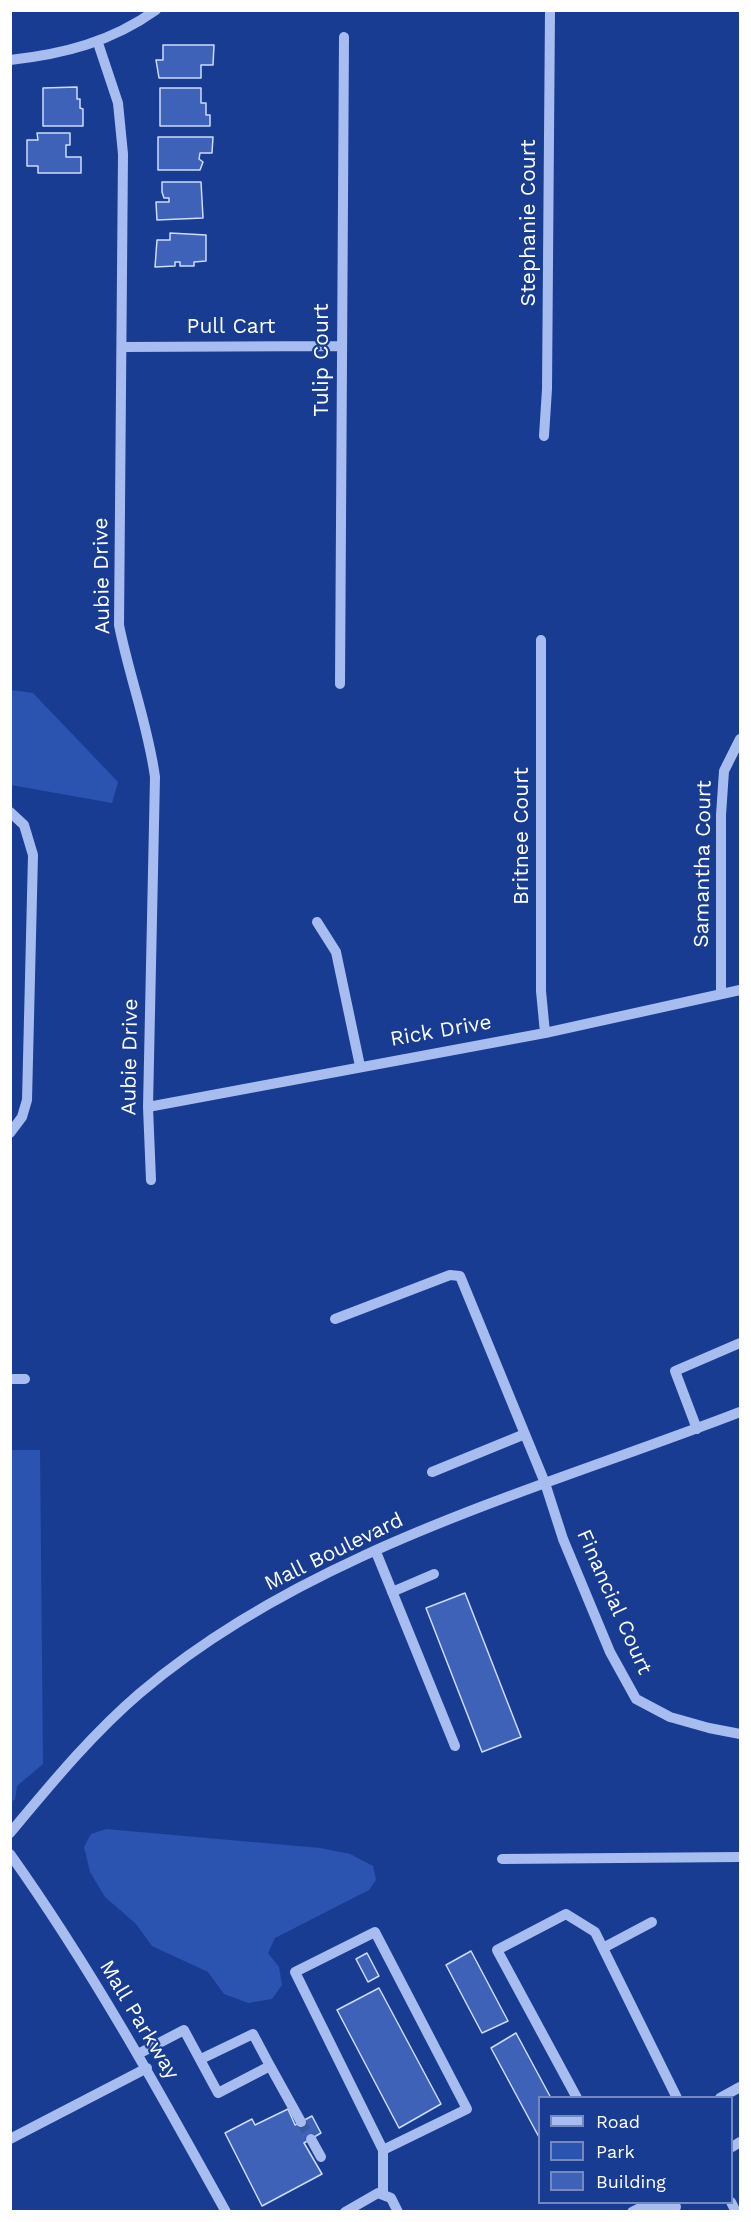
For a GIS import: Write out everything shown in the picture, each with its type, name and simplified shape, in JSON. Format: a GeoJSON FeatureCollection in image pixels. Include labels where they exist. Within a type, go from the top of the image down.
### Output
{"type":"FeatureCollection","features":[{"type":"Feature","properties":{"kind":"street"},"geometry":{"type":"LineString","coordinates":[[10,60],[65,53],[98,42],[156,10]]}},
{"type":"Feature","properties":{"kind":"street","name":"Stephanie Court"},"geometry":{"type":"LineString","coordinates":[[544,436],[547,389],[550,10]]}},
{"type":"Feature","properties":{"kind":"street","name":"Tulip Court"},"geometry":{"type":"LineString","coordinates":[[340,684],[344,37]]}},
{"type":"Feature","properties":{"kind":"street","name":"Aubie Drive"},"geometry":{"type":"LineString","coordinates":[[98,42],[117,103],[123,154],[119,625],[128,669],[151,749],[155,777],[148,1107],[151,1180]]}},
{"type":"Feature","properties":{"kind":"street","name":"Pull Cart"},"geometry":{"type":"LineString","coordinates":[[122,347],[341,346]]}},
{"type":"Feature","properties":{"kind":"street","name":"Britnee Court"},"geometry":{"type":"LineString","coordinates":[[541,640],[541,991],[545,1033]]}},
{"type":"Feature","properties":{"kind":"street","name":"Samantha Court"},"geometry":{"type":"LineString","coordinates":[[721,993],[721,815],[724,771],[741,739]]}},
{"type":"Feature","properties":{"kind":"street"},"geometry":{"type":"LineString","coordinates":[[10,812],[24,825],[33,855],[27,1100],[22,1117],[10,1133]]}},
{"type":"Feature","properties":{"kind":"street"},"geometry":{"type":"LineString","coordinates":[[317,922],[336,952],[360,1066]]}},
{"type":"Feature","properties":{"kind":"street","name":"Rick Drive"},"geometry":{"type":"LineString","coordinates":[[148,1107],[545,1033],[741,990]]}},
{"type":"Feature","properties":{"kind":"street","name":"Financial Court"},"geometry":{"type":"LineString","coordinates":[[335,1319],[450,1275],[460,1276],[545,1483],[563,1539],[610,1652],[636,1699],[670,1717],[741,1734]]}},
{"type":"Feature","properties":{"kind":"street"},"geometry":{"type":"LineString","coordinates":[[697,1429],[675,1371],[741,1343]]}},
{"type":"Feature","properties":{"kind":"street"},"geometry":{"type":"LineString","coordinates":[[10,1379],[25,1379]]}},
{"type":"Feature","properties":{"kind":"street","name":"Mall Boulevard"},"geometry":{"type":"LineString","coordinates":[[10,1833],[81,1749],[140,1693],[205,1644],[275,1600],[376,1552],[545,1483],[741,1412]]}},
{"type":"Feature","properties":{"kind":"street"},"geometry":{"type":"LineString","coordinates":[[432,1472],[525,1434]]}},
{"type":"Feature","properties":{"kind":"street"},"geometry":{"type":"LineString","coordinates":[[376,1552],[456,1746]]}},
{"type":"Feature","properties":{"kind":"street"},"geometry":{"type":"LineString","coordinates":[[392,1592],[434,1574]]}},
{"type":"Feature","properties":{"kind":"street","name":"Mall Parkway"},"geometry":{"type":"LineString","coordinates":[[10,1854],[55,1917],[147,2068],[226,2211]]}},
{"type":"Feature","properties":{"kind":"street"},"geometry":{"type":"LineString","coordinates":[[502,1859],[741,1857]]}},
{"type":"Feature","properties":{"kind":"street"},"geometry":{"type":"LineString","coordinates":[[576,2096],[497,1950],[566,1914],[595,1932],[677,2096]]}},
{"type":"Feature","properties":{"kind":"street"},"geometry":{"type":"LineString","coordinates":[[603,1948],[652,1922]]}},
{"type":"Feature","properties":{"kind":"street"},"geometry":{"type":"LineString","coordinates":[[383,2150],[467,2109],[375,1932],[295,1972],[383,2150],[383,2195]]}},
{"type":"Feature","properties":{"kind":"street"},"geometry":{"type":"LineString","coordinates":[[138,2054],[184,2030],[218,2093],[270,2066]]}},
{"type":"Feature","properties":{"kind":"street"},"geometry":{"type":"LineString","coordinates":[[201,2059],[253,2034],[301,2122]]}},
{"type":"Feature","properties":{"kind":"street"},"geometry":{"type":"LineString","coordinates":[[10,2139],[147,2068]]}},
{"type":"Feature","properties":{"kind":"street"},"geometry":{"type":"LineString","coordinates":[[722,2096],[741,2087]]}},
{"type":"Feature","properties":{"kind":"street"},"geometry":{"type":"LineString","coordinates":[[311,2139],[321,2157]]}},
{"type":"Feature","properties":{"kind":"street"},"geometry":{"type":"LineString","coordinates":[[345,2211],[378,2193],[391,2198],[398,2211]]}},
{"type":"Feature","properties":{"kind":"street"},"geometry":{"type":"LineString","coordinates":[[632,2211],[640,2208],[677,2207]]}},
{"type":"Feature","properties":{"kind":"green space"},"geometry":{"type":"Polygon","coordinates":[[[11,690],[33,693],[118,782],[112,803],[11,785],[11,690]]]}},
{"type":"Feature","properties":{"kind":"green space"},"geometry":{"type":"Polygon","coordinates":[[[11,1450],[40,1450],[43,1764],[17,1786],[15,1800],[11,1801],[11,1450]]]}},
{"type":"Feature","properties":{"kind":"green space"},"geometry":{"type":"Polygon","coordinates":[[[106,1829],[320,1848],[350,1854],[373,1866],[376,1880],[369,1890],[275,1938],[268,1953],[279,1967],[282,1985],[272,1999],[248,2003],[224,1994],[208,1972],[152,1946],[136,1924],[105,1897],[90,1872],[84,1847],[91,1834],[106,1829]]]}},
{"type":"Feature","properties":{"kind":"building"},"geometry":{"type":"Polygon","coordinates":[[[163,45],[214,45],[213,65],[201,65],[201,78],[159,78],[156,60],[163,60],[163,45]]]}},
{"type":"Feature","properties":{"kind":"building"},"geometry":{"type":"Polygon","coordinates":[[[77,87],[77,99],[80,99],[80,108],[83,109],[83,126],[43,126],[43,88],[77,87]]]}},
{"type":"Feature","properties":{"kind":"building"},"geometry":{"type":"Polygon","coordinates":[[[160,88],[201,88],[201,103],[206,103],[206,115],[210,115],[210,126],[160,126],[160,88]]]}},
{"type":"Feature","properties":{"kind":"building"},"geometry":{"type":"Polygon","coordinates":[[[37,133],[70,133],[70,145],[66,145],[66,157],[81,157],[81,173],[38,173],[38,166],[27,166],[27,140],[38,140],[37,133]]]}},
{"type":"Feature","properties":{"kind":"building"},"geometry":{"type":"Polygon","coordinates":[[[158,137],[213,137],[212,153],[200,153],[199,159],[203,162],[200,170],[158,170],[158,137]]]}},
{"type":"Feature","properties":{"kind":"building"},"geometry":{"type":"Polygon","coordinates":[[[162,182],[201,182],[203,218],[157,220],[156,202],[169,202],[169,198],[164,198],[162,182]]]}},
{"type":"Feature","properties":{"kind":"building"},"geometry":{"type":"Polygon","coordinates":[[[170,233],[206,235],[206,261],[194,262],[194,266],[180,266],[180,262],[175,262],[175,266],[155,267],[157,240],[170,240],[170,233]]]}},
{"type":"Feature","properties":{"kind":"building"},"geometry":{"type":"Polygon","coordinates":[[[465,1593],[521,1737],[482,1752],[426,1608],[465,1593]]]}},
{"type":"Feature","properties":{"kind":"building"},"geometry":{"type":"Polygon","coordinates":[[[471,1951],[508,2021],[482,2033],[446,1965],[471,1951]]]}},
{"type":"Feature","properties":{"kind":"building"},"geometry":{"type":"Polygon","coordinates":[[[367,1953],[379,1976],[368,1982],[356,1959],[367,1953]]]}},
{"type":"Feature","properties":{"kind":"building"},"geometry":{"type":"Polygon","coordinates":[[[379,1988],[441,2104],[399,2128],[337,2010],[379,1988]]]}},
{"type":"Feature","properties":{"kind":"building"},"geometry":{"type":"Polygon","coordinates":[[[516,2033],[550,2096],[538,2096],[538,2135],[491,2048],[516,2033]]]}},
{"type":"Feature","properties":{"kind":"building"},"geometry":{"type":"Polygon","coordinates":[[[288,2109],[295,2125],[312,2116],[321,2133],[304,2143],[322,2174],[262,2206],[225,2133],[252,2119],[255,2125],[288,2109]]]}},
{"type":"Feature","properties":{"kind":"tunnel"},"geometry":{"type":"LineString","coordinates":[[301,2122],[311,2139]]}}]}
